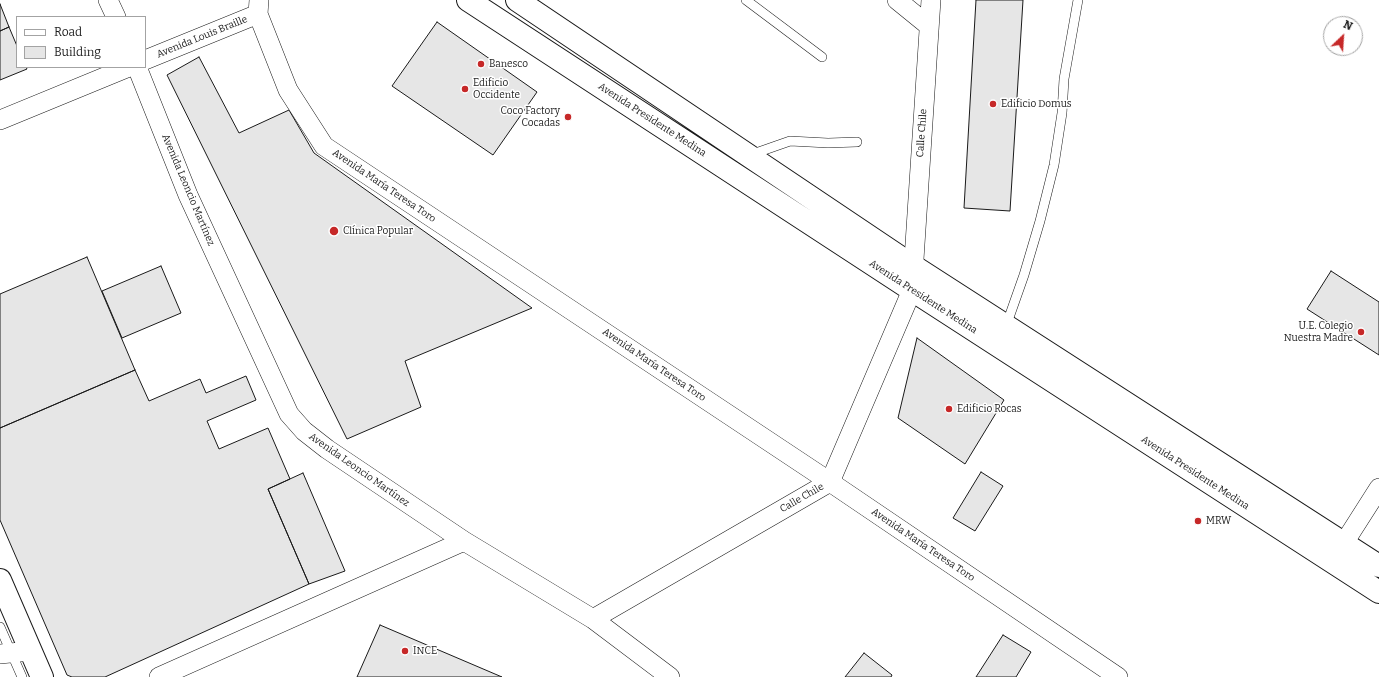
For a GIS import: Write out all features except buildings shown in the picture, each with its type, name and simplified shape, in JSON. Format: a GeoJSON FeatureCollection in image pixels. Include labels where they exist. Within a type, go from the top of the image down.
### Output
{"type":"FeatureCollection","features":[{"type":"Feature","properties":{"kind":"street"},"geometry":{"type":"LineString","coordinates":[[108,0],[116,16]]}},
{"type":"Feature","properties":{"kind":"street","name":"Avenida Presidente Medina"},"geometry":{"type":"LineString","coordinates":[[518,0],[913,266],[1379,566]]}},
{"type":"Feature","properties":{"kind":"street"},"geometry":{"type":"LineString","coordinates":[[897,0],[929,26]]}},
{"type":"Feature","properties":{"kind":"street","name":"Calle Chile"},"geometry":{"type":"LineString","coordinates":[[593,619],[830,482],[912,290],[931,0]]}},
{"type":"Feature","properties":{"kind":"street","name":"Avenida Presidente Medina"},"geometry":{"type":"LineString","coordinates":[[478,3],[912,290],[1379,592]]}},
{"type":"Feature","properties":{"kind":"street","name":"Avenida Louis Braille"},"geometry":{"type":"LineString","coordinates":[[146,60],[258,7]]}},
{"type":"Feature","properties":{"kind":"street","name":"Avenida María Teresa Toro"},"geometry":{"type":"LineString","coordinates":[[258,7],[288,90],[324,146],[830,482],[1118,677]]}},
{"type":"Feature","properties":{"kind":"street"},"geometry":{"type":"LineString","coordinates":[[0,120],[127,68]]}},
{"type":"Feature","properties":{"kind":"street","name":"Avenida Leoncio Martínez"},"geometry":{"type":"LineString","coordinates":[[137,68],[188,195],[289,414],[304,431],[327,449],[464,542],[593,619],[670,677]]}},
{"type":"Feature","properties":{"kind":"street"},"geometry":{"type":"LineString","coordinates":[[1344,543],[1379,488]]}},
{"type":"Feature","properties":{"kind":"street"},"geometry":{"type":"LineString","coordinates":[[159,677],[464,542]]}},
{"type":"Feature","properties":{"kind":"street"},"geometry":{"type":"LineString","coordinates":[[0,580],[14,652],[42,677]]}},
{"type":"Feature","properties":{"kind":"lane"},"geometry":{"type":"LineString","coordinates":[[746,0],[822,57]]}},
{"type":"Feature","properties":{"kind":"lane"},"geometry":{"type":"LineString","coordinates":[[1006,326],[1024,275],[1040,221],[1054,165],[1062,113],[1064,79],[1078,0]]}},
{"type":"Feature","properties":{"kind":"lane"},"geometry":{"type":"LineString","coordinates":[[748,156],[790,141],[828,143],[857,142]]}},
{"type":"Feature","properties":{"kind":"lane"},"geometry":{"type":"LineString","coordinates":[[0,627],[14,652],[22,677]]}},
{"type":"Feature","properties":{"kind":"place","name":"Banesco"},"geometry":{"type":"Point","coordinates":[481,64]}},
{"type":"Feature","properties":{"kind":"place","name":"Edificio Occidente"},"geometry":{"type":"Point","coordinates":[465,89]}},
{"type":"Feature","properties":{"kind":"place","name":"Edificio Domus"},"geometry":{"type":"Point","coordinates":[993,104]}},
{"type":"Feature","properties":{"kind":"place","name":"Coco Factory Cocadas"},"geometry":{"type":"Point","coordinates":[568,117]}},
{"type":"Feature","properties":{"kind":"place","name":"Clínica Popular"},"geometry":{"type":"Point","coordinates":[334,231]}},
{"type":"Feature","properties":{"kind":"place","name":"U.E. Colegio Nuestra Madre"},"geometry":{"type":"Point","coordinates":[1361,332]}},
{"type":"Feature","properties":{"kind":"place","name":"Edificio Rocas"},"geometry":{"type":"Point","coordinates":[949,409]}},
{"type":"Feature","properties":{"kind":"place","name":"MRW"},"geometry":{"type":"Point","coordinates":[1198,521]}},
{"type":"Feature","properties":{"kind":"place","name":"INCE"},"geometry":{"type":"Point","coordinates":[405,651]}}]}
